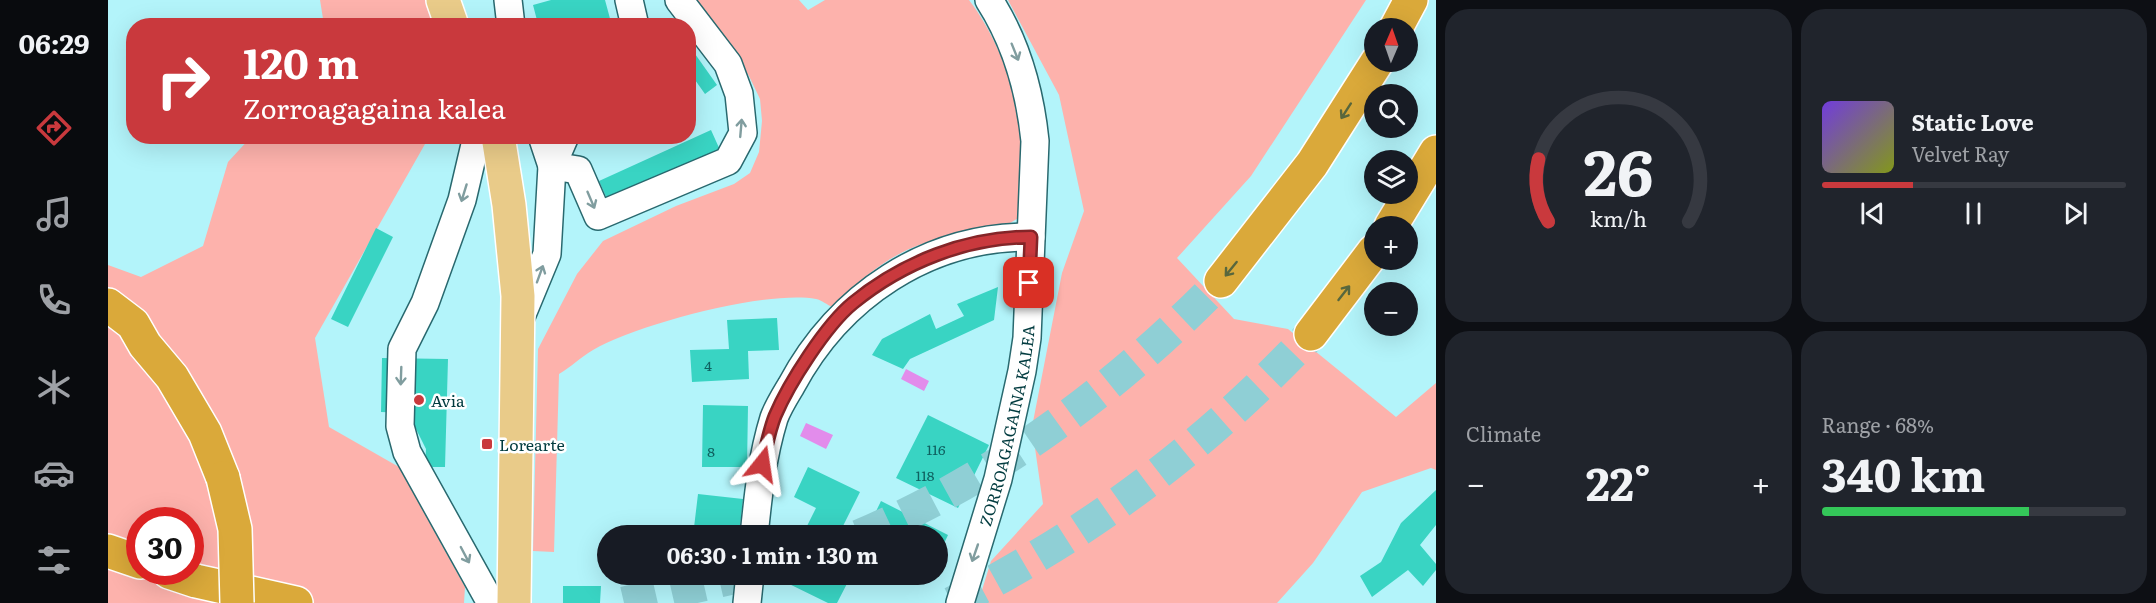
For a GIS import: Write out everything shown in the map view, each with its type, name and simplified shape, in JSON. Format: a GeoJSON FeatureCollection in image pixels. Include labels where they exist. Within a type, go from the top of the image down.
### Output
{"type":"FeatureCollection","features":[{"type":"Feature","properties":{"kind":"highway"},"geometry":{"type":"LineString","coordinates":[[1401,18],[1411,0]]}},
{"type":"Feature","properties":{"kind":"highway"},"geometry":{"type":"LineString","coordinates":[[1221,281],[1312,164],[1371,72]]}},
{"type":"Feature","properties":{"kind":"highway"},"geometry":{"type":"LineString","coordinates":[[1397,216],[1436,152]]}},
{"type":"Feature","properties":{"kind":"highway"},"geometry":{"type":"LineString","coordinates":[[1311,334],[1364,264]]}},
{"type":"Feature","properties":{"kind":"highway"},"geometry":{"type":"LineString","coordinates":[[108,305],[133,324],[145,345],[172,377],[190,404],[205,433],[223,478],[236,529],[237,603]]}},
{"type":"Feature","properties":{"kind":"highway"},"geometry":{"type":"LineString","coordinates":[[108,322],[145,345]]}},
{"type":"Feature","properties":{"kind":"highway"},"geometry":{"type":"LineString","coordinates":[[108,551],[126,557]]}},
{"type":"Feature","properties":{"kind":"highway"},"geometry":{"type":"LineString","coordinates":[[204,583],[296,603]]}},
{"type":"Feature","properties":{"kind":"main road"},"geometry":{"type":"LineString","coordinates":[[443,0],[449,18]]}},
{"type":"Feature","properties":{"kind":"main road"},"geometry":{"type":"LineString","coordinates":[[463,0],[469,18]]}},
{"type":"Feature","properties":{"kind":"main road"},"geometry":{"type":"LineString","coordinates":[[479,144],[492,211],[499,298],[492,603]]}},
{"type":"Feature","properties":{"kind":"main road"},"geometry":{"type":"LineString","coordinates":[[499,144],[518,296],[514,603]]}},
{"type":"Feature","properties":{"kind":"street"},"geometry":{"type":"LineString","coordinates":[[508,0],[511,18]]}},
{"type":"Feature","properties":{"kind":"street"},"geometry":{"type":"LineString","coordinates":[[629,0],[633,18]]}},
{"type":"Feature","properties":{"kind":"street"},"geometry":{"type":"LineString","coordinates":[[679,0],[693,18]]}},
{"type":"Feature","properties":{"kind":"street","name":"ZORROAGAGAINA KALEA"},"geometry":{"type":"LineString","coordinates":[[960,603],[998,479],[1027,338],[1035,141],[1032,111],[1014,50],[989,0]]}},
{"type":"Feature","properties":{"kind":"street"},"geometry":{"type":"LineString","coordinates":[[552,166],[578,170],[598,216],[728,161],[743,133],[739,93],[728,64],[696,22]]}},
{"type":"Feature","properties":{"kind":"street"},"geometry":{"type":"LineString","coordinates":[[476,144],[462,200],[425,303],[402,349],[400,426],[407,452],[492,603]]}},
{"type":"Feature","properties":{"kind":"street"},"geometry":{"type":"LineString","coordinates":[[545,144],[552,166]]}},
{"type":"Feature","properties":{"kind":"street"},"geometry":{"type":"LineString","coordinates":[[516,328],[548,254],[552,166],[562,144]]}},
{"type":"Feature","properties":{"kind":"street"},"geometry":{"type":"LineString","coordinates":[[755,525],[762,464],[775,416],[804,362],[852,304],[903,268],[968,244],[1031,237]]}},
{"type":"Feature","properties":{"kind":"street"},"geometry":{"type":"LineString","coordinates":[[747,603],[749,585]]}},
{"type":"Feature","properties":{"kind":"shaded area"},"geometry":{"type":"Polygon","coordinates":[[[320,0],[426,0],[432,18],[323,18],[320,0]]]}},
{"type":"Feature","properties":{"kind":"shaded area"},"geometry":{"type":"Polygon","coordinates":[[[697,0],[799,0],[808,10],[825,0],[969,0],[999,52],[1007,71],[1018,112],[1022,132],[1023,159],[1021,216],[998,228],[931,241],[906,250],[872,272],[832,307],[816,299],[794,298],[735,304],[640,330],[613,340],[589,353],[559,374],[554,552],[533,551],[538,349],[577,274],[603,241],[676,206],[734,184],[750,173],[759,152],[762,121],[760,99],[749,76],[697,0]]]}},
{"type":"Feature","properties":{"kind":"shaded area"},"geometry":{"type":"Polygon","coordinates":[[[1008,0],[1366,0],[1251,176],[1177,258],[1234,319],[1288,329],[1396,417],[1436,383],[1436,470],[1431,468],[1362,492],[1313,563],[1277,603],[978,603],[991,561],[1043,504],[1032,427],[1062,273],[1084,211],[1059,95],[1008,0]]]}},
{"type":"Feature","properties":{"kind":"shaded area"},"geometry":{"type":"Polygon","coordinates":[[[245,144],[425,144],[315,338],[329,427],[399,467],[465,587],[464,603],[108,603],[108,265],[141,277],[203,246],[228,162],[245,144]]]}},
{"type":"Feature","properties":{"kind":"shaded area"},"geometry":{"type":"Polygon","coordinates":[[[906,369],[929,381],[924,391],[901,379],[906,369]]]}},
{"type":"Feature","properties":{"kind":"shaded area"},"geometry":{"type":"Polygon","coordinates":[[[806,423],[833,435],[826,449],[800,436],[806,423]]]}},
{"type":"Feature","properties":{"kind":"building"},"geometry":{"type":"Polygon","coordinates":[[[551,0],[605,0],[610,18],[536,18],[533,5],[551,0]]]}},
{"type":"Feature","properties":{"kind":"building"},"geometry":{"type":"Polygon","coordinates":[[[696,55],[717,85],[705,94],[696,81],[696,55]]]}},
{"type":"Feature","properties":{"kind":"building"},"geometry":{"type":"Polygon","coordinates":[[[711,130],[720,150],[608,201],[599,181],[680,144],[696,144],[696,137],[711,130]]]}},
{"type":"Feature","properties":{"kind":"building"},"geometry":{"type":"Polygon","coordinates":[[[376,228],[393,237],[348,327],[331,319],[376,228]]]}},
{"type":"Feature","properties":{"kind":"building"},"geometry":{"type":"Polygon","coordinates":[[[998,287],[994,320],[910,359],[903,369],[872,355],[882,339],[930,314],[936,329],[964,316],[957,304],[998,287]]]}},
{"type":"Feature","properties":{"kind":"building"},"geometry":{"type":"Polygon","coordinates":[[[777,318],[779,350],[748,351],[749,379],[692,382],[690,350],[729,349],[727,320],[777,318]]]}},
{"type":"Feature","properties":{"kind":"building"},"geometry":{"type":"Polygon","coordinates":[[[382,358],[448,359],[445,467],[425,467],[426,449],[408,413],[381,412],[382,358]]]}},
{"type":"Feature","properties":{"kind":"building"},"geometry":{"type":"Polygon","coordinates":[[[703,405],[748,406],[747,467],[702,467],[703,405]]]}},
{"type":"Feature","properties":{"kind":"building"},"geometry":{"type":"Polygon","coordinates":[[[928,415],[989,445],[958,508],[896,478],[928,415]]]}},
{"type":"Feature","properties":{"kind":"building"},"geometry":{"type":"Polygon","coordinates":[[[808,467],[860,492],[844,525],[808,525],[816,508],[794,497],[808,467]]]}},
{"type":"Feature","properties":{"kind":"building"},"geometry":{"type":"Polygon","coordinates":[[[1436,490],[1436,525],[1420,545],[1436,564],[1436,570],[1423,586],[1408,570],[1372,597],[1360,576],[1381,562],[1401,523],[1436,490]]]}},
{"type":"Feature","properties":{"kind":"building"},"geometry":{"type":"Polygon","coordinates":[[[698,494],[743,499],[740,525],[694,525],[698,494]]]}},
{"type":"Feature","properties":{"kind":"building"},"geometry":{"type":"Polygon","coordinates":[[[881,501],[928,525],[869,525],[881,501]]]}},
{"type":"Feature","properties":{"kind":"building"},"geometry":{"type":"Polygon","coordinates":[[[791,585],[846,585],[837,603],[828,603],[791,585]]]}},
{"type":"Feature","properties":{"kind":"building"},"geometry":{"type":"Polygon","coordinates":[[[563,586],[601,586],[600,603],[563,603],[563,586]]]}},
{"type":"Feature","properties":{"kind":"tunnel"},"geometry":{"type":"LineString","coordinates":[[882,525],[960,486],[1053,426],[1140,358],[1221,281]]}},
{"type":"Feature","properties":{"kind":"tunnel"},"geometry":{"type":"LineString","coordinates":[[952,603],[1052,547],[1144,485],[1229,414],[1311,334]]}},
{"type":"Feature","properties":{"kind":"tunnel"},"geometry":{"type":"LineString","coordinates":[[624,603],[702,585]]}},
{"type":"Feature","properties":{"kind":"place","name":"Avia"},"geometry":{"type":"Point","coordinates":[419,400]}},
{"type":"Feature","properties":{"kind":"place","name":"Lorearte"},"geometry":{"type":"Point","coordinates":[487,444]}},
{"type":"Feature","properties":{"kind":"route"},"geometry":{"type":"LineString","coordinates":[[762,464],[775,416],[804,362],[852,304],[903,268],[968,244],[1031,237],[1029,283]]}}]}
